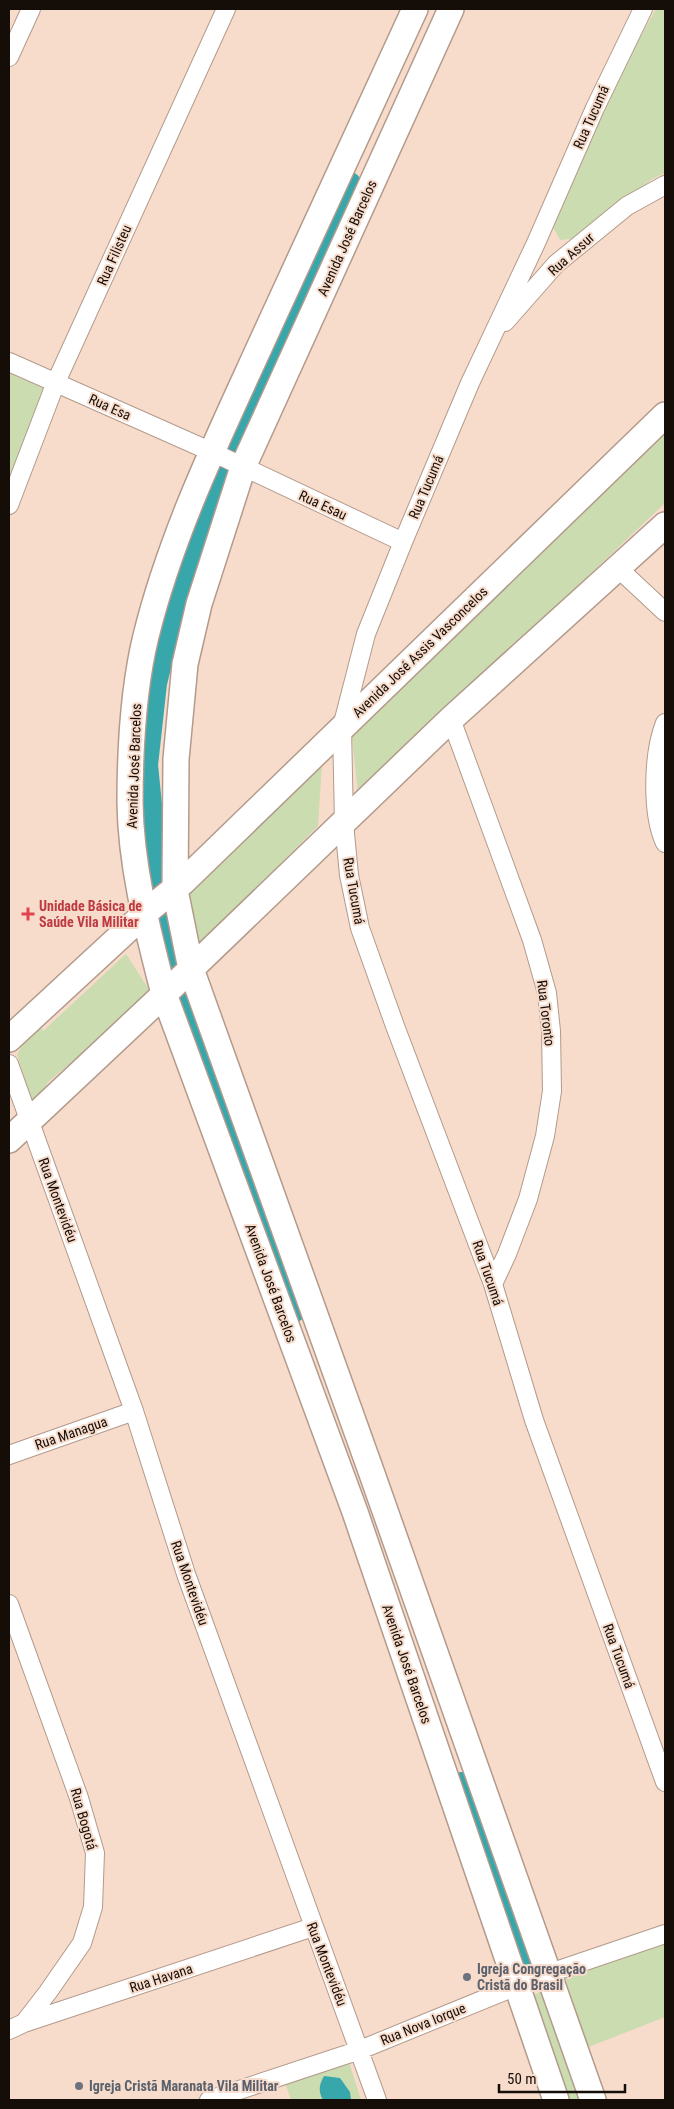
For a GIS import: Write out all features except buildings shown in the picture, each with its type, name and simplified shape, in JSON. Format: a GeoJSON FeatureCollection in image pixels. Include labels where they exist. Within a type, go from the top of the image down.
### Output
{"type":"FeatureCollection","features":[{"type":"Feature","properties":{"kind":"street"},"geometry":{"type":"LineString","coordinates":[[9,57],[31,9]]}},
{"type":"Feature","properties":{"kind":"street","name":"Rua Filisteu"},"geometry":{"type":"LineString","coordinates":[[9,505],[56,382],[226,9]]}},
{"type":"Feature","properties":{"kind":"street","name":"Avenida José Barcelos"},"geometry":{"type":"LineString","coordinates":[[415,9],[228,460],[184,664],[176,759],[159,902],[179,981],[371,1471],[533,1979],[556,2100]]}},
{"type":"Feature","properties":{"kind":"street","name":"Avenida José Barcelos"},"geometry":{"type":"LineString","coordinates":[[451,9],[228,460],[178,532],[161,582],[146,638],[136,695],[130,803],[133,850],[159,902],[179,981],[355,1512],[533,1979],[593,2100]]}},
{"type":"Feature","properties":{"kind":"street","name":"Rua Tucumá"},"geometry":{"type":"LineString","coordinates":[[643,9],[595,108],[536,243],[470,383],[403,542],[366,634],[342,728],[344,823],[349,875],[360,928],[395,1026],[493,1284],[534,1420],[665,1782]]}},
{"type":"Feature","properties":{"kind":"street","name":"Rua Assur"},"geometry":{"type":"LineString","coordinates":[[491,338],[556,264],[627,206],[665,185]]}},
{"type":"Feature","properties":{"kind":"street"},"geometry":{"type":"LineString","coordinates":[[536,243],[549,259],[556,264]]}},
{"type":"Feature","properties":{"kind":"street","name":"Rua Esa"},"geometry":{"type":"LineString","coordinates":[[9,362],[228,460]]}},
{"type":"Feature","properties":{"kind":"street","name":"Avenida José Assis Vasconcelos"},"geometry":{"type":"LineString","coordinates":[[9,1039],[159,902],[342,728],[665,415]]}},
{"type":"Feature","properties":{"kind":"street","name":"Rua Esau"},"geometry":{"type":"LineString","coordinates":[[228,460],[403,542]]}},
{"type":"Feature","properties":{"kind":"street"},"geometry":{"type":"LineString","coordinates":[[9,1140],[179,981],[450,719],[665,526]]}},
{"type":"Feature","properties":{"kind":"street"},"geometry":{"type":"LineString","coordinates":[[619,569],[665,612]]}},
{"type":"Feature","properties":{"kind":"street","name":"Rua Toronto"},"geometry":{"type":"LineString","coordinates":[[450,719],[532,940],[547,993],[551,1031],[552,1091],[545,1136],[528,1199],[507,1254],[493,1284]]}},
{"type":"Feature","properties":{"kind":"street"},"geometry":{"type":"LineString","coordinates":[[665,724],[657,763],[656,805],[665,843]]}},
{"type":"Feature","properties":{"kind":"street","name":"Rua Montevidéu"},"geometry":{"type":"LineString","coordinates":[[9,1064],[134,1411],[186,1574],[313,1927],[378,2100]]}},
{"type":"Feature","properties":{"kind":"street","name":"Rua Managua"},"geometry":{"type":"LineString","coordinates":[[9,1455],[134,1411]]}},
{"type":"Feature","properties":{"kind":"street","name":"Rua Bogotá"},"geometry":{"type":"LineString","coordinates":[[9,1604],[79,1798],[95,1853],[93,1908],[82,1943],[48,1992],[16,2027]]}},
{"type":"Feature","properties":{"kind":"street","name":"Rua Havana"},"geometry":{"type":"LineString","coordinates":[[16,2027],[313,1927]]}},
{"type":"Feature","properties":{"kind":"street","name":"Rua Nova Iorque"},"geometry":{"type":"LineString","coordinates":[[208,2100],[360,2050],[533,1979],[665,1934]]}},
{"type":"Feature","properties":{"kind":"green space"},"geometry":{"type":"Polygon","coordinates":[[[656,9],[665,9],[665,173],[652,179],[578,238],[560,240],[551,223],[600,109],[656,9]]]}},
{"type":"Feature","properties":{"kind":"green space"},"geometry":{"type":"Polygon","coordinates":[[[9,373],[45,389],[9,483],[9,373]]]}},
{"type":"Feature","properties":{"kind":"green space"},"geometry":{"type":"Polygon","coordinates":[[[665,433],[665,503],[358,794],[352,737],[665,433]]]}},
{"type":"Feature","properties":{"kind":"green space"},"geometry":{"type":"Polygon","coordinates":[[[322,763],[318,826],[199,945],[184,888],[322,763]]]}},
{"type":"Feature","properties":{"kind":"green space"},"geometry":{"type":"Polygon","coordinates":[[[126,954],[152,994],[48,1082],[34,1107],[17,1055],[36,1019],[43,1031],[126,954]]]}},
{"type":"Feature","properties":{"kind":"green space"},"geometry":{"type":"Polygon","coordinates":[[[665,1940],[665,2017],[581,2050],[556,1979],[665,1940]]]}},
{"type":"Feature","properties":{"kind":"green space"},"geometry":{"type":"Polygon","coordinates":[[[544,1990],[583,2100],[560,2100],[524,2000],[544,1990]]]}},
{"type":"Feature","properties":{"kind":"green space"},"geometry":{"type":"Polygon","coordinates":[[[348,2059],[361,2100],[291,2100],[284,2079],[348,2059]]]}},
{"type":"Feature","properties":{"kind":"water"},"geometry":{"type":"Polygon","coordinates":[[[324,2076],[340,2078],[350,2092],[351,2100],[323,2100],[320,2088],[324,2076]]]}},
{"type":"Feature","properties":{"kind":"waterway"},"geometry":{"type":"LineString","coordinates":[[292,1308],[168,964],[158,916],[143,765],[152,683],[173,598],[204,511],[261,377],[347,186]]}},
{"type":"Feature","properties":{"kind":"waterway"},"geometry":{"type":"LineString","coordinates":[[462,1787],[524,1963]]}},
{"type":"Feature","properties":{"kind":"place","name":"Unidade Básica de Saúde Vila Militar"},"geometry":{"type":"Point","coordinates":[28,914]}},
{"type":"Feature","properties":{"kind":"place","name":"Igreja Congregação Cristã do Brasil"},"geometry":{"type":"Point","coordinates":[467,1977]}},
{"type":"Feature","properties":{"kind":"place","name":"Igreja Cristã Maranata Vila Militar"},"geometry":{"type":"Point","coordinates":[79,2086]}}]}
